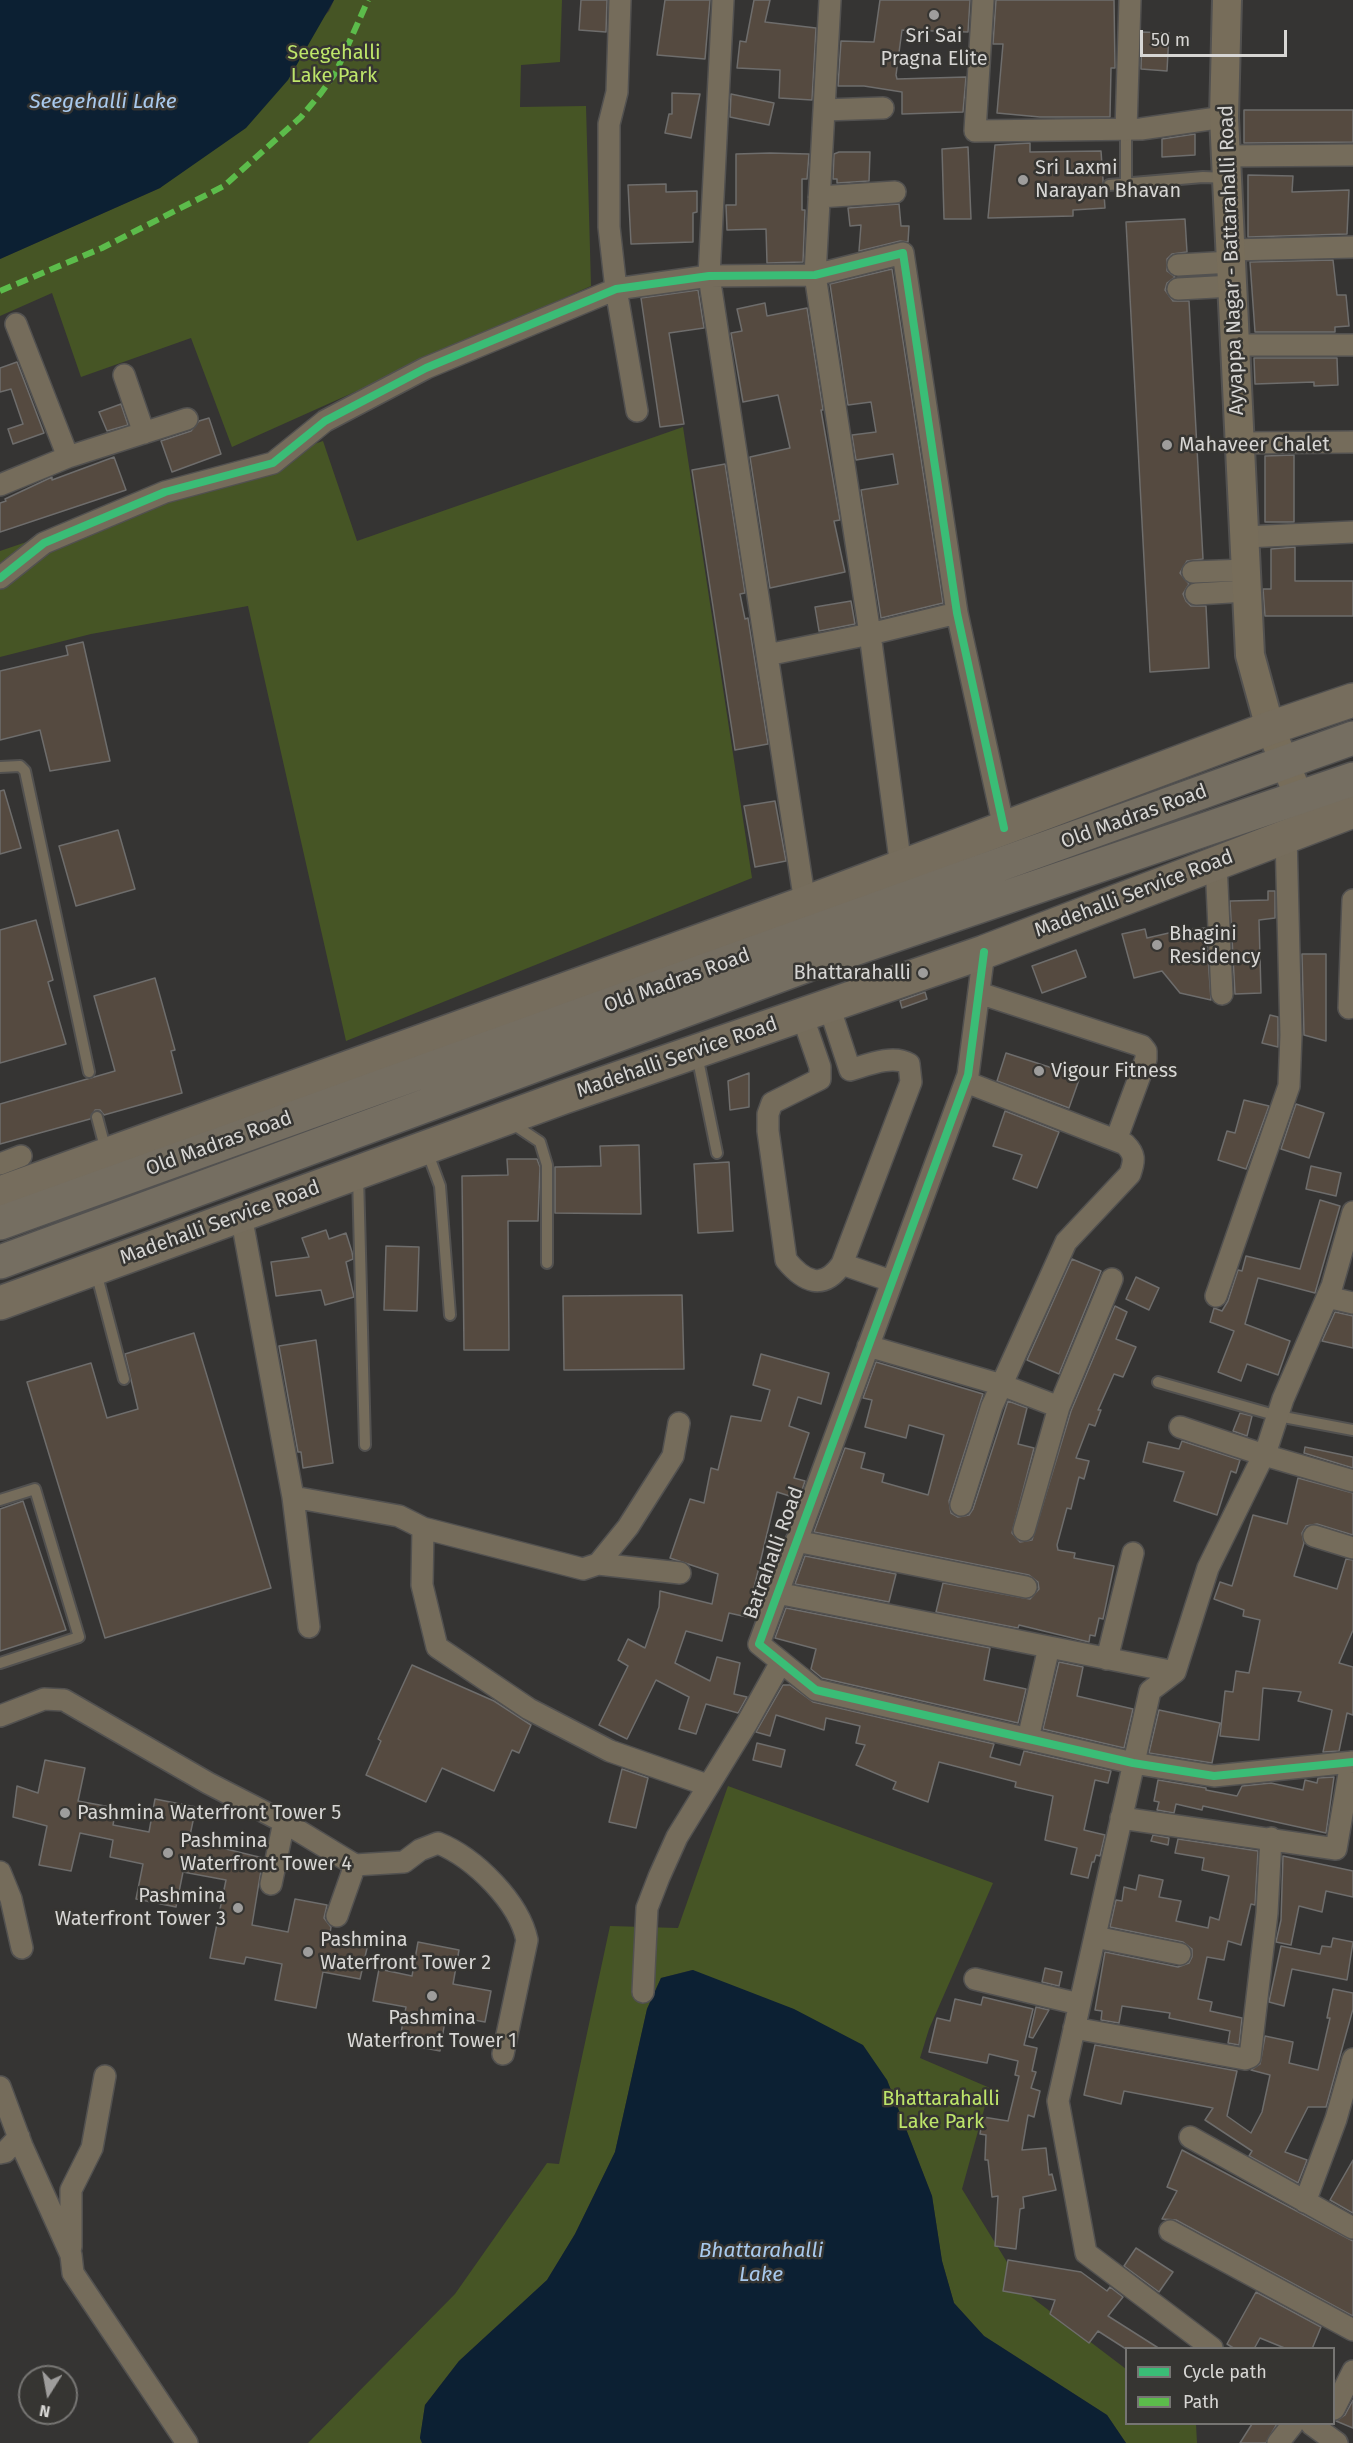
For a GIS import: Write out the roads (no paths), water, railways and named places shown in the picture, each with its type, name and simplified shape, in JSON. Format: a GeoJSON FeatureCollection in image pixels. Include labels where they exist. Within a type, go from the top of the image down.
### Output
{"type":"FeatureCollection","features":[{"type":"Feature","properties":{"kind":"highway","name":"Old Madras Road"},"geometry":{"type":"LineString","coordinates":[[0,1222],[1353,738]]}},
{"type":"Feature","properties":{"kind":"highway","name":"Old Madras Road"},"geometry":{"type":"LineString","coordinates":[[0,1262],[813,963],[1300,799],[1353,779]]}},
{"type":"Feature","properties":{"kind":"main road","name":"Ayyappa Nagar - Battarahalli Road"},"geometry":{"type":"LineString","coordinates":[[1227,0],[1224,117],[1250,655],[1269,728],[1300,799]]}},
{"type":"Feature","properties":{"kind":"main road"},"geometry":{"type":"LineString","coordinates":[[0,1193],[805,903],[1269,728],[1353,700]]}},
{"type":"Feature","properties":{"kind":"main road","name":"Madehalli Service Road"},"geometry":{"type":"LineString","coordinates":[[0,1303],[505,1119],[984,952],[1353,811]]}},
{"type":"Feature","properties":{"kind":"street"},"geometry":{"type":"LineString","coordinates":[[620,0],[617,92],[609,124],[609,227],[616,290],[637,411]]}},
{"type":"Feature","properties":{"kind":"street"},"geometry":{"type":"LineString","coordinates":[[723,0],[709,276],[805,903]]}},
{"type":"Feature","properties":{"kind":"street"},"geometry":{"type":"LineString","coordinates":[[830,0],[815,275],[870,634],[902,867]]}},
{"type":"Feature","properties":{"kind":"street"},"geometry":{"type":"LineString","coordinates":[[983,0],[975,131],[1126,130],[1224,117]]}},
{"type":"Feature","properties":{"kind":"street"},"geometry":{"type":"LineString","coordinates":[[1126,130],[1130,0]]}},
{"type":"Feature","properties":{"kind":"street"},"geometry":{"type":"LineString","coordinates":[[824,110],[884,108]]}},
{"type":"Feature","properties":{"kind":"street"},"geometry":{"type":"LineString","coordinates":[[1227,167],[1353,155]]}},
{"type":"Feature","properties":{"kind":"street"},"geometry":{"type":"LineString","coordinates":[[819,197],[895,192]]}},
{"type":"Feature","properties":{"kind":"street"},"geometry":{"type":"LineString","coordinates":[[1178,265],[1232,266],[1353,247]]}},
{"type":"Feature","properties":{"kind":"street"},"geometry":{"type":"LineString","coordinates":[[0,578],[44,543],[165,492],[273,462],[324,421],[426,368],[616,290],[709,276],[815,275],[903,253],[957,613],[1004,828]]}},
{"type":"Feature","properties":{"kind":"street"},"geometry":{"type":"LineString","coordinates":[[1178,289],[1232,266]]}},
{"type":"Feature","properties":{"kind":"street"},"geometry":{"type":"LineString","coordinates":[[16,324],[68,457]]}},
{"type":"Feature","properties":{"kind":"street"},"geometry":{"type":"LineString","coordinates":[[1235,345],[1353,345]]}},
{"type":"Feature","properties":{"kind":"street"},"geometry":{"type":"LineString","coordinates":[[123,375],[144,433]]}},
{"type":"Feature","properties":{"kind":"street"},"geometry":{"type":"LineString","coordinates":[[0,484],[68,457],[187,420]]}},
{"type":"Feature","properties":{"kind":"street"},"geometry":{"type":"LineString","coordinates":[[1240,442],[1353,442]]}},
{"type":"Feature","properties":{"kind":"street"},"geometry":{"type":"LineString","coordinates":[[1245,537],[1353,532]]}},
{"type":"Feature","properties":{"kind":"street"},"geometry":{"type":"LineString","coordinates":[[1193,572],[1247,581]]}},
{"type":"Feature","properties":{"kind":"street"},"geometry":{"type":"LineString","coordinates":[[1196,594],[1247,581]]}},
{"type":"Feature","properties":{"kind":"street"},"geometry":{"type":"LineString","coordinates":[[767,654],[870,634],[957,613]]}},
{"type":"Feature","properties":{"kind":"street"},"geometry":{"type":"LineString","coordinates":[[1216,1296],[1289,1086],[1291,1035],[1286,835]]}},
{"type":"Feature","properties":{"kind":"street"},"geometry":{"type":"LineString","coordinates":[[1216,862],[1222,994]]}},
{"type":"Feature","properties":{"kind":"street"},"geometry":{"type":"LineString","coordinates":[[1349,1008],[1353,900]]}},
{"type":"Feature","properties":{"kind":"street","name":"Batrahalli Road"},"geometry":{"type":"LineString","coordinates":[[984,952],[966,1082],[759,1644],[816,1690],[1133,1763],[1214,1776],[1352,1762]]}},
{"type":"Feature","properties":{"kind":"street"},"geometry":{"type":"LineString","coordinates":[[979,993],[1142,1046],[1146,1052],[1146,1059],[1116,1140]]}},
{"type":"Feature","properties":{"kind":"street"},"geometry":{"type":"LineString","coordinates":[[815,1010],[850,1070]]}},
{"type":"Feature","properties":{"kind":"street"},"geometry":{"type":"LineString","coordinates":[[815,1010],[820,1079]]}},
{"type":"Feature","properties":{"kind":"street"},"geometry":{"type":"LineString","coordinates":[[892,1060],[902,1060],[909,1064],[912,1072],[842,1264],[829,1278],[813,1281],[798,1274],[786,1260],[768,1131],[768,1113],[772,1103],[820,1079],[850,1070],[892,1060]]}},
{"type":"Feature","properties":{"kind":"street"},"geometry":{"type":"LineString","coordinates":[[961,1505],[992,1406],[1066,1242],[1130,1174],[1135,1161],[1132,1151],[1125,1143],[966,1082]]}},
{"type":"Feature","properties":{"kind":"street"},"geometry":{"type":"LineString","coordinates":[[0,1164],[21,1156]]}},
{"type":"Feature","properties":{"kind":"street"},"geometry":{"type":"LineString","coordinates":[[1209,2347],[1086,2253],[1058,2101],[1150,1691],[1175,1672],[1208,1568],[1264,1455],[1327,1297],[1353,1212]]}},
{"type":"Feature","properties":{"kind":"street"},"geometry":{"type":"LineString","coordinates":[[241,1215],[293,1497],[309,1627]]}},
{"type":"Feature","properties":{"kind":"street"},"geometry":{"type":"LineString","coordinates":[[842,1264],[891,1281]]}},
{"type":"Feature","properties":{"kind":"street"},"geometry":{"type":"LineString","coordinates":[[1024,1530],[1059,1407],[1112,1279]]}},
{"type":"Feature","properties":{"kind":"street"},"geometry":{"type":"LineString","coordinates":[[1327,1297],[1353,1303]]}},
{"type":"Feature","properties":{"kind":"street"},"geometry":{"type":"LineString","coordinates":[[868,1346],[1002,1385],[1059,1407]]}},
{"type":"Feature","properties":{"kind":"street"},"geometry":{"type":"LineString","coordinates":[[598,1564],[628,1527],[673,1456],[679,1424]]}},
{"type":"Feature","properties":{"kind":"street"},"geometry":{"type":"LineString","coordinates":[[1180,1427],[1353,1481]]}},
{"type":"Feature","properties":{"kind":"street"},"geometry":{"type":"LineString","coordinates":[[293,1497],[399,1516],[423,1528],[583,1569],[598,1564],[680,1573]]}},
{"type":"Feature","properties":{"kind":"street"},"geometry":{"type":"LineString","coordinates":[[423,1528],[422,1585],[437,1647],[529,1710],[610,1751],[707,1785]]}},
{"type":"Feature","properties":{"kind":"street"},"geometry":{"type":"LineString","coordinates":[[1314,1536],[1353,1548]]}},
{"type":"Feature","properties":{"kind":"street"},"geometry":{"type":"LineString","coordinates":[[796,1541],[1026,1587]]}},
{"type":"Feature","properties":{"kind":"street"},"geometry":{"type":"LineString","coordinates":[[1107,1659],[1133,1553]]}},
{"type":"Feature","properties":{"kind":"street"},"geometry":{"type":"LineString","coordinates":[[777,1593],[1175,1672]]}},
{"type":"Feature","properties":{"kind":"street"},"geometry":{"type":"LineString","coordinates":[[1028,1738],[1049,1647]]}},
{"type":"Feature","properties":{"kind":"street"},"geometry":{"type":"LineString","coordinates":[[643,1992],[647,1908],[677,1836],[747,1723],[781,1662]]}},
{"type":"Feature","properties":{"kind":"street"},"geometry":{"type":"LineString","coordinates":[[0,1716],[44,1699],[64,1700],[208,1783],[284,1822],[355,1866],[404,1862],[420,1850],[438,1843],[453,1849],[498,1888],[523,1923],[527,1940],[503,2054]]}},
{"type":"Feature","properties":{"kind":"street"},"geometry":{"type":"LineString","coordinates":[[1121,1818],[1336,1849],[1352,1762]]}},
{"type":"Feature","properties":{"kind":"street"},"geometry":{"type":"LineString","coordinates":[[271,1884],[284,1822]]}},
{"type":"Feature","properties":{"kind":"street"},"geometry":{"type":"LineString","coordinates":[[1074,2028],[1250,2057],[1267,1913],[1271,1838]]}},
{"type":"Feature","properties":{"kind":"street"},"geometry":{"type":"LineString","coordinates":[[337,1916],[355,1866]]}},
{"type":"Feature","properties":{"kind":"street"},"geometry":{"type":"LineString","coordinates":[[0,1872],[11,1899],[22,1948]]}},
{"type":"Feature","properties":{"kind":"street"},"geometry":{"type":"LineString","coordinates":[[1095,1937],[1180,1954]]}},
{"type":"Feature","properties":{"kind":"street"},"geometry":{"type":"LineString","coordinates":[[975,1979],[1079,2004]]}},
{"type":"Feature","properties":{"kind":"street"},"geometry":{"type":"LineString","coordinates":[[1305,2202],[1336,2119],[1353,2059]]}},
{"type":"Feature","properties":{"kind":"street"},"geometry":{"type":"LineString","coordinates":[[105,2076],[92,2148],[71,2190],[73,2273],[187,2443]]}},
{"type":"Feature","properties":{"kind":"street"},"geometry":{"type":"LineString","coordinates":[[2,2099],[71,2255]]}},
{"type":"Feature","properties":{"kind":"street"},"geometry":{"type":"LineString","coordinates":[[0,2153],[5,2152],[19,2137]]}},
{"type":"Feature","properties":{"kind":"street"},"geometry":{"type":"LineString","coordinates":[[1190,2137],[1353,2228]]}},
{"type":"Feature","properties":{"kind":"street"},"geometry":{"type":"LineString","coordinates":[[1170,2231],[1353,2330]]}},
{"type":"Feature","properties":{"kind":"street"},"geometry":{"type":"LineString","coordinates":[[1335,2407],[1353,2371]]}},
{"type":"Feature","properties":{"kind":"street"},"geometry":{"type":"LineString","coordinates":[[1278,2443],[1292,2425]]}},
{"type":"Feature","properties":{"kind":"lane"},"geometry":{"type":"LineString","coordinates":[[1126,130],[1126,184]]}},
{"type":"Feature","properties":{"kind":"lane"},"geometry":{"type":"LineString","coordinates":[[1109,185],[1203,177],[1227,167]]}},
{"type":"Feature","properties":{"kind":"lane"},"geometry":{"type":"LineString","coordinates":[[0,767],[20,766],[25,771],[89,1072]]}},
{"type":"Feature","properties":{"kind":"lane"},"geometry":{"type":"LineString","coordinates":[[696,1051],[717,1153]]}},
{"type":"Feature","properties":{"kind":"lane"},"geometry":{"type":"LineString","coordinates":[[97,1117],[106,1154]]}},
{"type":"Feature","properties":{"kind":"lane"},"geometry":{"type":"LineString","coordinates":[[505,1119],[540,1142],[547,1165],[547,1263]]}},
{"type":"Feature","properties":{"kind":"lane"},"geometry":{"type":"LineString","coordinates":[[426,1148],[440,1185],[450,1315]]}},
{"type":"Feature","properties":{"kind":"lane"},"geometry":{"type":"LineString","coordinates":[[358,1173],[365,1445]]}},
{"type":"Feature","properties":{"kind":"lane"},"geometry":{"type":"LineString","coordinates":[[95,1268],[124,1379]]}},
{"type":"Feature","properties":{"kind":"lane"},"geometry":{"type":"LineString","coordinates":[[1158,1382],[1278,1416],[1353,1430]]}},
{"type":"Feature","properties":{"kind":"lane"},"geometry":{"type":"LineString","coordinates":[[0,1500],[35,1489],[79,1637],[0,1663]]}},
{"type":"Feature","properties":{"kind":"water","name":"Seegehalli Lake"},"geometry":{"type":"Polygon","coordinates":[[[0,0],[334,0],[288,80],[246,128],[160,188],[0,259],[0,0]]]}},
{"type":"Feature","properties":{"kind":"water","name":"Bhattarahalli Lake"},"geometry":{"type":"Polygon","coordinates":[[[693,1970],[794,2009],[863,2045],[887,2080],[932,2196],[942,2261],[954,2303],[984,2336],[1107,2415],[1126,2443],[422,2443],[420,2438],[425,2405],[459,2361],[547,2280],[575,2234],[615,2152],[647,2009],[661,1978],[693,1970]]]}},
{"type":"Feature","properties":{"kind":"place","name":"Sri Sai Pragna Elite"},"geometry":{"type":"Point","coordinates":[934,15]}},
{"type":"Feature","properties":{"kind":"place","name":"Sri Laxmi Narayan Bhavan"},"geometry":{"type":"Point","coordinates":[1023,180]}},
{"type":"Feature","properties":{"kind":"place","name":"Mahaveer Chalet"},"geometry":{"type":"Point","coordinates":[1167,445]}},
{"type":"Feature","properties":{"kind":"place","name":"Bhagini Residency"},"geometry":{"type":"Point","coordinates":[1157,945]}},
{"type":"Feature","properties":{"kind":"place","name":"Bhattarahalli"},"geometry":{"type":"Point","coordinates":[923,973]}},
{"type":"Feature","properties":{"kind":"place","name":"Vigour Fitness"},"geometry":{"type":"Point","coordinates":[1039,1071]}},
{"type":"Feature","properties":{"kind":"place","name":"Pashmina Waterfront Tower 5"},"geometry":{"type":"Point","coordinates":[65,1813]}},
{"type":"Feature","properties":{"kind":"place","name":"Pashmina Waterfront Tower 4"},"geometry":{"type":"Point","coordinates":[168,1853]}},
{"type":"Feature","properties":{"kind":"place","name":"Pashmina Waterfront Tower 3"},"geometry":{"type":"Point","coordinates":[238,1908]}},
{"type":"Feature","properties":{"kind":"place","name":"Pashmina Waterfront Tower 2"},"geometry":{"type":"Point","coordinates":[308,1952]}},
{"type":"Feature","properties":{"kind":"place","name":"Pashmina Waterfront Tower 1"},"geometry":{"type":"Point","coordinates":[432,1996]}},
{"type":"Feature","properties":{"kind":"park label","name":"Seegehalli Lake Park"},"geometry":{"type":"Point","coordinates":[334,64]}},
{"type":"Feature","properties":{"kind":"park label","name":"Bhattarahalli Lake Park"},"geometry":{"type":"Point","coordinates":[941,2110]}}]}
